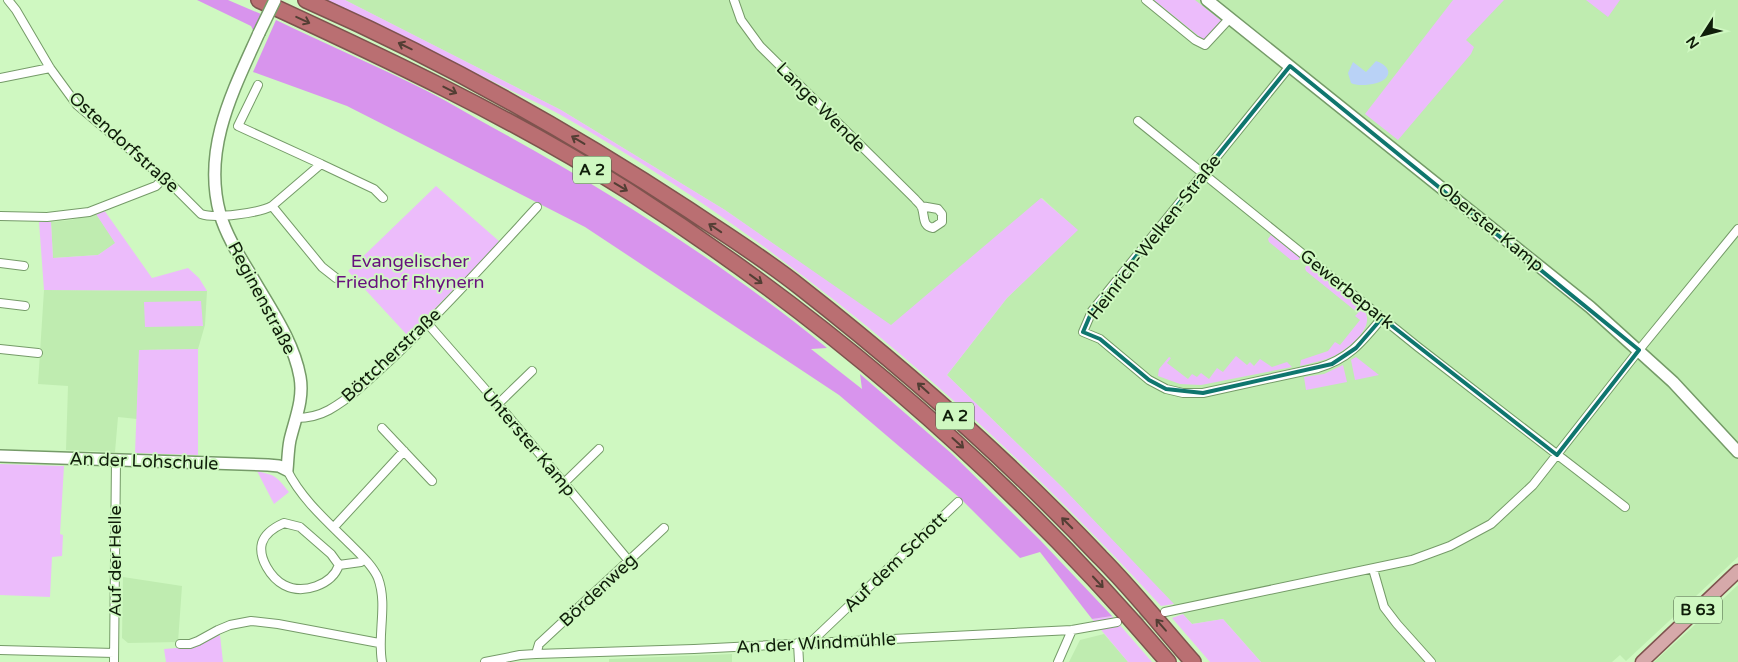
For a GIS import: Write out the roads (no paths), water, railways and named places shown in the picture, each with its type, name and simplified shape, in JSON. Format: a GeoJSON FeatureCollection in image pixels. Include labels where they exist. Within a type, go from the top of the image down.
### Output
{"type":"FeatureCollection","features":[{"type":"Feature","properties":{"kind":"highway","name":"A 2"},"geometry":{"type":"LineString","coordinates":[[259,0],[400,65],[473,102],[626,190],[717,250],[813,320],[960,445],[1020,501],[1084,567],[1168,662]]}},
{"type":"Feature","properties":{"kind":"highway","name":"A 2"},"geometry":{"type":"LineString","coordinates":[[306,0],[445,65],[550,124],[632,172],[798,285],[917,382],[1028,484],[1102,558],[1193,662]]}},
{"type":"Feature","properties":{"kind":"main road","name":"B 63"},"geometry":{"type":"LineString","coordinates":[[1642,662],[1738,571]]}},
{"type":"Feature","properties":{"kind":"street","name":"Ostendorfstraße"},"geometry":{"type":"LineString","coordinates":[[8,0],[16,10],[50,68],[77,105],[179,191],[201,214],[206,216],[256,212],[272,206]]}},
{"type":"Feature","properties":{"kind":"street","name":"Reginenstraße"},"geometry":{"type":"LineString","coordinates":[[275,0],[227,105],[219,131],[214,177],[220,215],[232,244],[274,313],[295,358],[300,376],[301,389],[296,418],[289,442],[287,470]]}},
{"type":"Feature","properties":{"kind":"street","name":"Lange Wende"},"geometry":{"type":"LineString","coordinates":[[734,0],[741,20],[760,46],[921,206]]}},
{"type":"Feature","properties":{"kind":"street"},"geometry":{"type":"LineString","coordinates":[[1146,0],[1194,40],[1205,45],[1230,18]]}},
{"type":"Feature","properties":{"kind":"street","name":"Oberster Kamp"},"geometry":{"type":"LineString","coordinates":[[1207,0],[1540,266],[1639,350],[1684,393],[1738,452]]}},
{"type":"Feature","properties":{"kind":"street","name":"Heinrich-Welken-Straße"},"geometry":{"type":"LineString","coordinates":[[1290,66],[1092,312],[1083,332],[1100,339],[1149,380],[1183,393],[1203,392],[1332,364],[1356,348],[1382,318]]}},
{"type":"Feature","properties":{"kind":"street"},"geometry":{"type":"LineString","coordinates":[[0,78],[50,68]]}},
{"type":"Feature","properties":{"kind":"street"},"geometry":{"type":"LineString","coordinates":[[258,85],[238,126],[374,190],[383,198]]}},
{"type":"Feature","properties":{"kind":"street","name":"Gewerbepark"},"geometry":{"type":"LineString","coordinates":[[1138,121],[1382,318],[1626,508]]}},
{"type":"Feature","properties":{"kind":"street"},"geometry":{"type":"LineString","coordinates":[[321,164],[272,206],[322,267],[336,278]]}},
{"type":"Feature","properties":{"kind":"street"},"geometry":{"type":"LineString","coordinates":[[0,216],[17,218],[47,217],[89,212],[156,186],[164,178]]}},
{"type":"Feature","properties":{"kind":"street","name":"Böttcherstraße"},"geometry":{"type":"LineString","coordinates":[[296,418],[317,416],[330,410],[386,364],[428,324],[537,207]]}},
{"type":"Feature","properties":{"kind":"street"},"geometry":{"type":"LineString","coordinates":[[1165,612],[1412,560],[1450,546],[1491,524],[1533,485],[1639,350],[1738,229]]}},
{"type":"Feature","properties":{"kind":"street"},"geometry":{"type":"LineString","coordinates":[[0,263],[24,266]]}},
{"type":"Feature","properties":{"kind":"street"},"geometry":{"type":"LineString","coordinates":[[0,303],[25,306]]}},
{"type":"Feature","properties":{"kind":"street","name":"Unterster Kamp"},"geometry":{"type":"LineString","coordinates":[[428,324],[498,404],[629,561]]}},
{"type":"Feature","properties":{"kind":"street"},"geometry":{"type":"LineString","coordinates":[[0,349],[38,354]]}},
{"type":"Feature","properties":{"kind":"street"},"geometry":{"type":"LineString","coordinates":[[498,404],[532,371]]}},
{"type":"Feature","properties":{"kind":"street"},"geometry":{"type":"LineString","coordinates":[[382,428],[432,481]]}},
{"type":"Feature","properties":{"kind":"street"},"geometry":{"type":"LineString","coordinates":[[564,483],[599,449]]}},
{"type":"Feature","properties":{"kind":"street"},"geometry":{"type":"LineString","coordinates":[[334,527],[404,451]]}},
{"type":"Feature","properties":{"kind":"street","name":"An der Lohschule"},"geometry":{"type":"LineString","coordinates":[[0,456],[268,465],[279,466],[287,470]]}},
{"type":"Feature","properties":{"kind":"street","name":"Auf der Helle"},"geometry":{"type":"LineString","coordinates":[[114,662],[116,460]]}},
{"type":"Feature","properties":{"kind":"street"},"geometry":{"type":"LineString","coordinates":[[287,470],[301,494],[364,559],[375,573],[381,588],[382,604],[379,643],[382,662]]}},
{"type":"Feature","properties":{"kind":"street","name":"Auf dem Schott"},"geometry":{"type":"LineString","coordinates":[[810,643],[958,502]]}},
{"type":"Feature","properties":{"kind":"street"},"geometry":{"type":"LineString","coordinates":[[284,523],[300,527],[331,554],[339,565],[333,575],[323,584],[306,588],[285,586],[271,574],[262,554],[262,542],[270,530],[284,523]]}},
{"type":"Feature","properties":{"kind":"street","name":"Bördenweg"},"geometry":{"type":"LineString","coordinates":[[536,654],[539,644],[664,528]]}},
{"type":"Feature","properties":{"kind":"street"},"geometry":{"type":"LineString","coordinates":[[339,565],[361,562],[364,559]]}},
{"type":"Feature","properties":{"kind":"street"},"geometry":{"type":"LineString","coordinates":[[1373,568],[1384,607],[1431,662]]}},
{"type":"Feature","properties":{"kind":"street"},"geometry":{"type":"LineString","coordinates":[[180,644],[190,644],[230,625],[251,621],[278,624],[379,643]]}},
{"type":"Feature","properties":{"kind":"street","name":"An der Windmühle"},"geometry":{"type":"LineString","coordinates":[[486,662],[520,655],[536,654],[568,658],[798,643],[1072,630],[1117,622]]}},
{"type":"Feature","properties":{"kind":"street"},"geometry":{"type":"LineString","coordinates":[[1058,662],[1072,630]]}},
{"type":"Feature","properties":{"kind":"street"},"geometry":{"type":"LineString","coordinates":[[798,643],[799,662]]}},
{"type":"Feature","properties":{"kind":"street"},"geometry":{"type":"LineString","coordinates":[[0,650],[114,653]]}},
{"type":"Feature","properties":{"kind":"water"},"geometry":{"type":"Polygon","coordinates":[[[1376,61],[1382,63],[1388,70],[1386,78],[1369,85],[1351,83],[1348,73],[1353,62],[1366,72],[1376,61]]]}},
{"type":"Feature","properties":{"kind":"tunnel"},"geometry":{"type":"LineString","coordinates":[[1128,619],[1165,612]]}},
{"type":"Feature","properties":{"kind":"park label","name":"Evangelischer Friedhof Rhynern"},"geometry":{"type":"Point","coordinates":[410,271]}}]}
